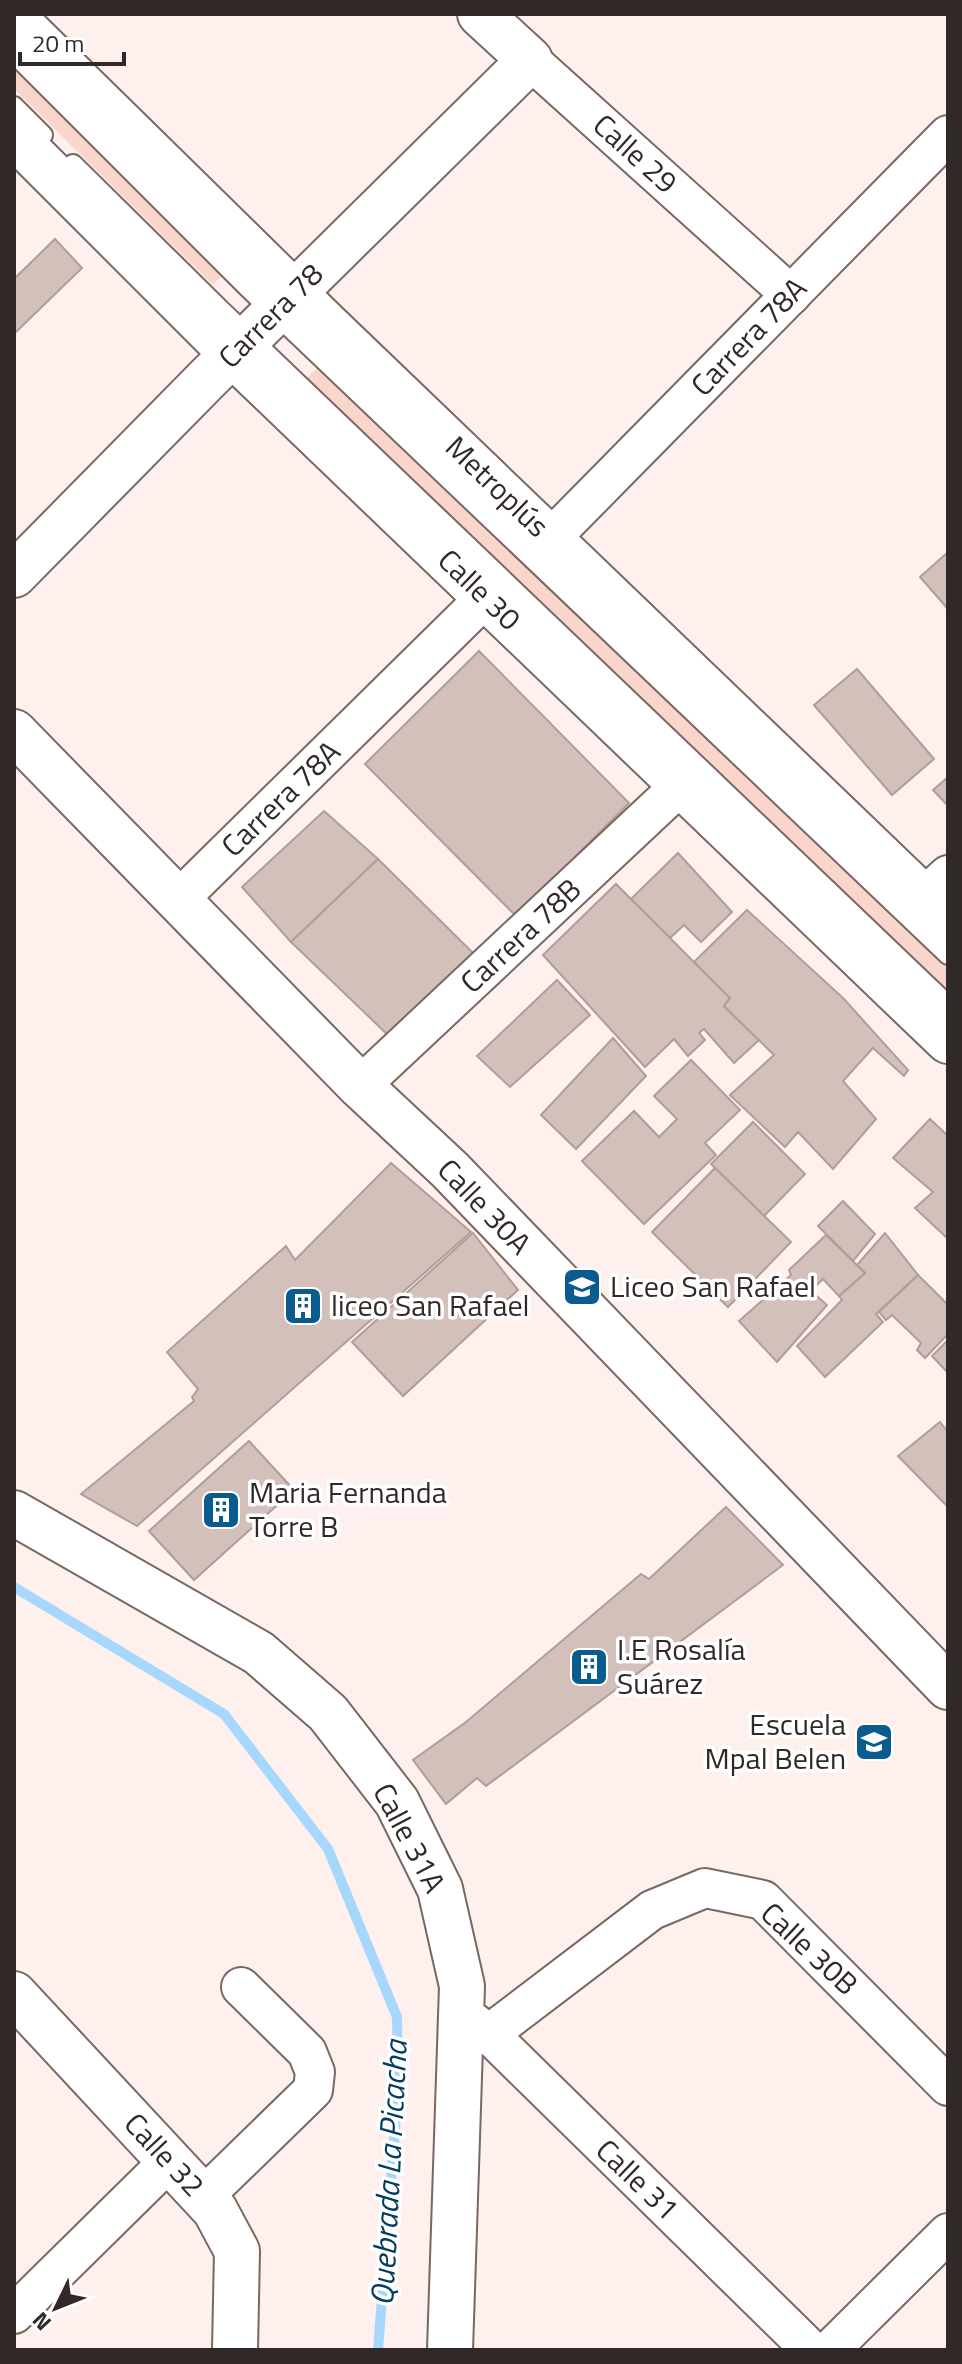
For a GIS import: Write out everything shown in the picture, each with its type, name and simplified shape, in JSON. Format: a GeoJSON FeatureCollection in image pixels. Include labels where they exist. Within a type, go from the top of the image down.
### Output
{"type":"FeatureCollection","features":[{"type":"Feature","properties":{"kind":"main road","name":"Calle 29"},"geometry":{"type":"LineString","coordinates":[[480,14],[530,60]]}},
{"type":"Feature","properties":{"kind":"main road","name":"Calle 30"},"geometry":{"type":"LineString","coordinates":[[14,18],[486,597],[948,1041]]}},
{"type":"Feature","properties":{"kind":"main road","name":"Carrera 78"},"geometry":{"type":"LineString","coordinates":[[14,575],[262,324],[530,60]]}},
{"type":"Feature","properties":{"kind":"main road","name":"Calle 30"},"geometry":{"type":"LineString","coordinates":[[14,136],[550,539],[940,898]]}},
{"type":"Feature","properties":{"kind":"main road","name":"Calle 30A"},"geometry":{"type":"LineString","coordinates":[[14,732],[360,1086],[450,1170],[942,1670]]}},
{"type":"Feature","properties":{"kind":"main road","name":"Calle 31A"},"geometry":{"type":"LineString","coordinates":[[14,1513],[259,1653],[328,1713],[397,1802],[440,1889],[462,1986],[475,2023],[450,2350]]}},
{"type":"Feature","properties":{"kind":"main road","name":"Calle 32"},"geometry":{"type":"LineString","coordinates":[[14,1994],[215,2210],[237,2251],[235,2350]]}},
{"type":"Feature","properties":{"kind":"street","name":"Calle 29"},"geometry":{"type":"LineString","coordinates":[[530,60],[791,295]]}},
{"type":"Feature","properties":{"kind":"street","name":"Carrera 78A"},"geometry":{"type":"LineString","coordinates":[[550,539],[948,135]]}},
{"type":"Feature","properties":{"kind":"street","name":"Carrera 78A"},"geometry":{"type":"LineString","coordinates":[[178,900],[486,597]]}},
{"type":"Feature","properties":{"kind":"street","name":"Carrera 78B"},"geometry":{"type":"LineString","coordinates":[[360,1086],[681,785]]}},
{"type":"Feature","properties":{"kind":"street","name":"Calle 30B"},"geometry":{"type":"LineString","coordinates":[[475,2023],[652,1910],[705,1888],[763,1900],[948,2086]]}},
{"type":"Feature","properties":{"kind":"street"},"geometry":{"type":"LineString","coordinates":[[203,2197],[313,2090],[315,2072],[307,2052],[241,1987]]}},
{"type":"Feature","properties":{"kind":"street","name":"Calle 31"},"geometry":{"type":"LineString","coordinates":[[475,2023],[811,2350]]}},
{"type":"Feature","properties":{"kind":"street"},"geometry":{"type":"LineString","coordinates":[[14,2314],[154,2176],[171,2163]]}},
{"type":"Feature","properties":{"kind":"street"},"geometry":{"type":"LineString","coordinates":[[830,2350],[948,2233]]}},
{"type":"Feature","properties":{"kind":"lane","name":"Metroplús"},"geometry":{"type":"LineString","coordinates":[[14,54],[262,324],[948,1005]]}},
{"type":"Feature","properties":{"kind":"lane","name":"Metroplús"},"geometry":{"type":"LineString","coordinates":[[14,106],[262,324],[948,955]]}},
{"type":"Feature","properties":{"kind":"shaded area"},"geometry":{"type":"Polygon","coordinates":[[[14,66],[224,273],[213,285],[14,89],[14,66]]]}},
{"type":"Feature","properties":{"kind":"shaded area"},"geometry":{"type":"Polygon","coordinates":[[[318,367],[948,965],[948,992],[305,380],[318,367]]]}},
{"type":"Feature","properties":{"kind":"building"},"geometry":{"type":"Polygon","coordinates":[[[55,239],[82,268],[14,334],[14,279],[55,239]]]}},
{"type":"Feature","properties":{"kind":"building"},"geometry":{"type":"Polygon","coordinates":[[[948,552],[948,609],[920,577],[948,552]]]}},
{"type":"Feature","properties":{"kind":"building"},"geometry":{"type":"Polygon","coordinates":[[[479,651],[629,803],[516,916],[365,764],[479,651]]]}},
{"type":"Feature","properties":{"kind":"building"},"geometry":{"type":"Polygon","coordinates":[[[857,669],[934,759],[892,795],[814,705],[857,669]]]}},
{"type":"Feature","properties":{"kind":"building"},"geometry":{"type":"Polygon","coordinates":[[[948,777],[948,806],[933,790],[948,777]]]}},
{"type":"Feature","properties":{"kind":"building"},"geometry":{"type":"Polygon","coordinates":[[[324,811],[378,859],[291,942],[242,887],[324,811]]]}},
{"type":"Feature","properties":{"kind":"building"},"geometry":{"type":"Polygon","coordinates":[[[678,853],[732,912],[701,942],[684,925],[670,938],[631,899],[678,853]]]}},
{"type":"Feature","properties":{"kind":"building"},"geometry":{"type":"Polygon","coordinates":[[[378,859],[474,954],[389,1036],[291,942],[378,859]]]}},
{"type":"Feature","properties":{"kind":"building"},"geometry":{"type":"Polygon","coordinates":[[[616,884],[730,998],[724,1006],[759,1040],[734,1063],[704,1029],[699,1033],[705,1040],[688,1056],[674,1039],[645,1067],[543,955],[616,884]]]}},
{"type":"Feature","properties":{"kind":"building"},"geometry":{"type":"Polygon","coordinates":[[[747,910],[843,998],[908,1070],[904,1076],[873,1048],[843,1081],[876,1119],[833,1169],[798,1132],[785,1147],[730,1095],[774,1055],[724,1006],[730,998],[694,962],[747,910]]]}},
{"type":"Feature","properties":{"kind":"building"},"geometry":{"type":"Polygon","coordinates":[[[557,980],[590,1015],[510,1087],[477,1056],[557,980]]]}},
{"type":"Feature","properties":{"kind":"building"},"geometry":{"type":"Polygon","coordinates":[[[613,1038],[646,1076],[576,1149],[541,1115],[613,1038]]]}},
{"type":"Feature","properties":{"kind":"building"},"geometry":{"type":"Polygon","coordinates":[[[691,1060],[740,1110],[705,1143],[716,1155],[644,1224],[582,1161],[634,1111],[659,1137],[677,1119],[654,1096],[691,1060]]]}},
{"type":"Feature","properties":{"kind":"building"},"geometry":{"type":"Polygon","coordinates":[[[930,1119],[948,1136],[948,1239],[915,1208],[933,1192],[893,1158],[930,1119]]]}},
{"type":"Feature","properties":{"kind":"building"},"geometry":{"type":"Polygon","coordinates":[[[753,1122],[805,1174],[764,1216],[711,1164],[753,1122]]]}},
{"type":"Feature","properties":{"kind":"building","name":"liceo San Rafael"},"geometry":{"type":"Polygon","coordinates":[[[391,1163],[471,1232],[137,1526],[81,1494],[194,1401],[192,1397],[198,1389],[167,1352],[286,1246],[295,1260],[391,1163]]]}},
{"type":"Feature","properties":{"kind":"building"},"geometry":{"type":"Polygon","coordinates":[[[715,1168],[791,1242],[728,1307],[652,1232],[715,1168]]]}},
{"type":"Feature","properties":{"kind":"building"},"geometry":{"type":"Polygon","coordinates":[[[843,1201],[875,1234],[853,1261],[818,1226],[843,1201]]]}},
{"type":"Feature","properties":{"kind":"building"},"geometry":{"type":"Polygon","coordinates":[[[473,1233],[518,1290],[403,1396],[352,1342],[473,1233]]]}},
{"type":"Feature","properties":{"kind":"building"},"geometry":{"type":"Polygon","coordinates":[[[885,1233],[918,1275],[876,1314],[883,1322],[825,1377],[797,1346],[842,1300],[839,1296],[865,1273],[857,1265],[885,1233]]]}},
{"type":"Feature","properties":{"kind":"building"},"geometry":{"type":"Polygon","coordinates":[[[826,1235],[865,1273],[839,1296],[823,1279],[811,1291],[827,1305],[777,1362],[739,1321],[791,1275],[789,1270],[826,1235]]]}},
{"type":"Feature","properties":{"kind":"building"},"geometry":{"type":"Polygon","coordinates":[[[918,1275],[948,1305],[948,1334],[925,1358],[917,1350],[921,1343],[892,1315],[886,1320],[879,1312],[918,1275]]]}},
{"type":"Feature","properties":{"kind":"building"},"geometry":{"type":"Polygon","coordinates":[[[948,1340],[948,1373],[932,1356],[948,1340]]]}},
{"type":"Feature","properties":{"kind":"building"},"geometry":{"type":"Polygon","coordinates":[[[940,1422],[948,1432],[948,1507],[898,1456],[940,1422]]]}},
{"type":"Feature","properties":{"kind":"building","name":"Maria Fernanda Torre B"},"geometry":{"type":"Polygon","coordinates":[[[249,1441],[294,1490],[194,1580],[149,1531],[249,1441]]]}},
{"type":"Feature","properties":{"kind":"building","name":"I.E Rosalía Suárez"},"geometry":{"type":"Polygon","coordinates":[[[726,1507],[783,1565],[486,1786],[477,1778],[446,1804],[413,1760],[466,1722],[641,1574],[649,1579],[726,1507]]]}},
{"type":"Feature","properties":{"kind":"waterway","name":"Quebrada La Picacha"},"geometry":{"type":"LineString","coordinates":[[14,1587],[224,1714],[328,1849],[397,2017],[398,2090],[378,2350]]}},
{"type":"Feature","properties":{"kind":"place","name":"Liceo San Rafael"},"geometry":{"type":"Point","coordinates":[582,1287]}},
{"type":"Feature","properties":{"kind":"place","name":"liceo San Rafael"},"geometry":{"type":"Point","coordinates":[303,1306]}},
{"type":"Feature","properties":{"kind":"place","name":"Maria Fernanda Torre B"},"geometry":{"type":"Point","coordinates":[221,1510]}},
{"type":"Feature","properties":{"kind":"place","name":"I.E Rosalía Suárez"},"geometry":{"type":"Point","coordinates":[589,1667]}},
{"type":"Feature","properties":{"kind":"place","name":"Escuela Mpal Belen"},"geometry":{"type":"Point","coordinates":[874,1742]}}]}
